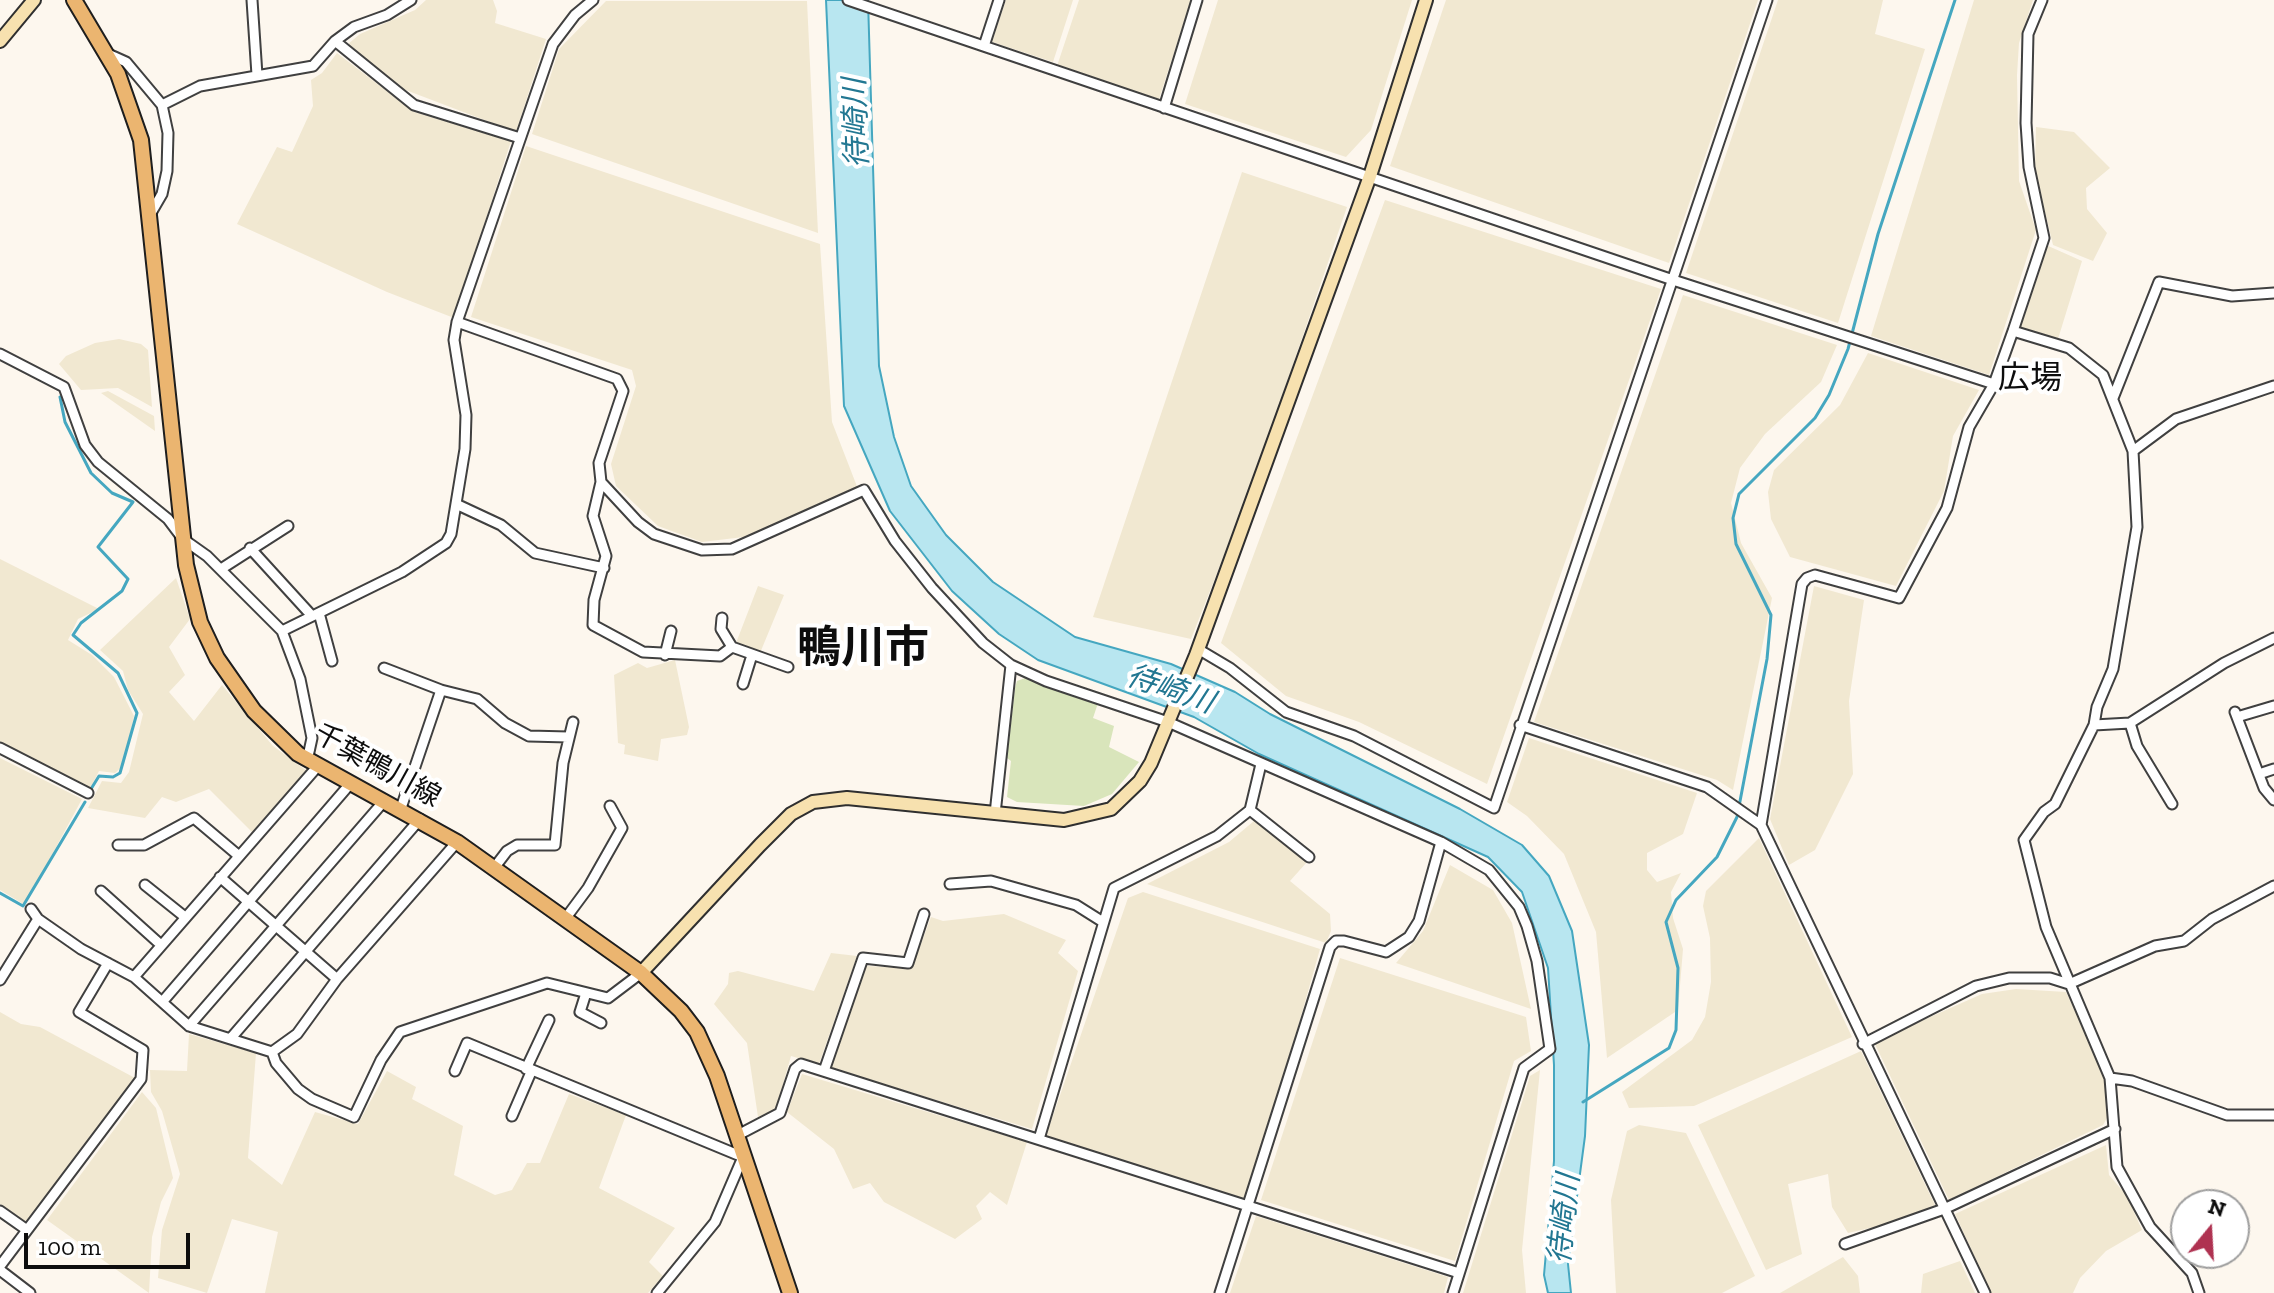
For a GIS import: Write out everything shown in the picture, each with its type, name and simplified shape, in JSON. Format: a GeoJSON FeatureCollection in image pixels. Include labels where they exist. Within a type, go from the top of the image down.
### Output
{"type":"FeatureCollection","features":[{"type":"Feature","properties":{"kind":"main road","name":"千葉鴨川線"},"geometry":{"type":"LineString","coordinates":[[74,0],[106,53],[136,120],[151,213],[183,539],[200,622],[224,671],[254,711],[312,764],[401,808],[457,842],[641,973],[681,1011],[697,1032],[717,1076],[790,1293]]}},
{"type":"Feature","properties":{"kind":"street"},"geometry":{"type":"LineString","coordinates":[[0,41],[34,0]]}},
{"type":"Feature","properties":{"kind":"street"},"geometry":{"type":"LineString","coordinates":[[252,0],[257,75]]}},
{"type":"Feature","properties":{"kind":"street"},"geometry":{"type":"LineString","coordinates":[[162,105],[200,86],[313,66],[335,41],[354,27],[387,15],[411,0]]}},
{"type":"Feature","properties":{"kind":"street"},"geometry":{"type":"LineString","coordinates":[[282,631],[402,572],[446,543],[455,525],[466,415],[454,340],[457,322],[553,44],[575,15],[593,0]]}},
{"type":"Feature","properties":{"kind":"street"},"geometry":{"type":"LineString","coordinates":[[848,0],[1842,337],[1994,384]]}},
{"type":"Feature","properties":{"kind":"street"},"geometry":{"type":"LineString","coordinates":[[984,46],[999,0]]}},
{"type":"Feature","properties":{"kind":"street"},"geometry":{"type":"LineString","coordinates":[[1164,108],[1197,0]]}},
{"type":"Feature","properties":{"kind":"street"},"geometry":{"type":"LineString","coordinates":[[272,1052],[276,1063],[298,1089],[312,1099],[354,1117],[381,1060],[400,1032],[547,983],[608,998],[641,973],[760,845],[803,806],[840,797],[1064,820],[1111,809],[1140,781],[1197,652],[1370,176],[1426,0]]}},
{"type":"Feature","properties":{"kind":"street"},"geometry":{"type":"LineString","coordinates":[[1197,652],[1230,668],[1286,712],[1354,736],[1494,808],[1767,0]]}},
{"type":"Feature","properties":{"kind":"street"},"geometry":{"type":"LineString","coordinates":[[1985,1293],[1863,1044],[1761,825],[1802,584],[1815,575],[1899,598],[1947,508],[1969,427],[1994,384],[2013,331],[2044,238],[2029,167],[2026,123],[2028,34],[2042,0]]}},
{"type":"Feature","properties":{"kind":"street"},"geometry":{"type":"LineString","coordinates":[[335,41],[414,105],[520,138]]}},
{"type":"Feature","properties":{"kind":"street"},"geometry":{"type":"LineString","coordinates":[[106,53],[126,62],[162,105],[168,133],[167,171],[162,194],[151,213]]}},
{"type":"Feature","properties":{"kind":"street"},"geometry":{"type":"LineString","coordinates":[[2113,398],[2159,282],[2232,296],[2274,293]]}},
{"type":"Feature","properties":{"kind":"street"},"geometry":{"type":"LineString","coordinates":[[457,322],[617,379],[623,391],[599,463],[601,482],[593,516],[605,550],[604,568],[594,600],[593,625],[643,652],[720,656],[732,647]]}},
{"type":"Feature","properties":{"kind":"street"},"geometry":{"type":"LineString","coordinates":[[2013,331],[2069,348],[2103,375],[2133,451],[2137,495],[2132,566],[2113,669],[2094,725],[2055,804],[2044,812],[2024,840],[2046,927],[2110,1078],[2117,1167],[2160,1242],[2192,1273],[2199,1293]]}},
{"type":"Feature","properties":{"kind":"street"},"geometry":{"type":"LineString","coordinates":[[0,354],[64,387],[92,454],[110,474],[168,519],[183,539],[221,569],[282,631],[300,679],[312,738],[312,764],[239,856],[134,977]]}},
{"type":"Feature","properties":{"kind":"street"},"geometry":{"type":"LineString","coordinates":[[2133,451],[2176,419],[2274,386]]}},
{"type":"Feature","properties":{"kind":"street"},"geometry":{"type":"LineString","coordinates":[[601,482],[638,522],[654,534],[684,545],[717,551],[749,543],[864,490],[895,541],[932,588],[983,643],[1011,665],[1046,681],[1169,721],[1441,842],[1489,870],[1519,907],[1537,961],[1550,1049],[1524,1068],[1453,1293]]}},
{"type":"Feature","properties":{"kind":"street"},"geometry":{"type":"LineString","coordinates":[[456,504],[501,525],[535,553],[604,568]]}},
{"type":"Feature","properties":{"kind":"street"},"geometry":{"type":"LineString","coordinates":[[221,569],[288,526]]}},
{"type":"Feature","properties":{"kind":"street"},"geometry":{"type":"LineString","coordinates":[[250,548],[316,614],[332,661]]}},
{"type":"Feature","properties":{"kind":"street"},"geometry":{"type":"LineString","coordinates":[[722,618],[721,629],[732,647],[788,667]]}},
{"type":"Feature","properties":{"kind":"street"},"geometry":{"type":"LineString","coordinates":[[665,655],[671,631]]}},
{"type":"Feature","properties":{"kind":"street"},"geometry":{"type":"LineString","coordinates":[[2094,725],[2130,723],[2224,663],[2274,638]]}},
{"type":"Feature","properties":{"kind":"street"},"geometry":{"type":"LineString","coordinates":[[743,684],[752,655]]}},
{"type":"Feature","properties":{"kind":"street"},"geometry":{"type":"LineString","coordinates":[[995,814],[1011,665]]}},
{"type":"Feature","properties":{"kind":"street"},"geometry":{"type":"LineString","coordinates":[[384,668],[441,690],[477,699],[505,723],[529,736],[568,737]]}},
{"type":"Feature","properties":{"kind":"street"},"geometry":{"type":"LineString","coordinates":[[401,808],[441,690]]}},
{"type":"Feature","properties":{"kind":"street"},"geometry":{"type":"LineString","coordinates":[[2274,706],[2236,715],[2259,774],[2274,800]]}},
{"type":"Feature","properties":{"kind":"street"},"geometry":{"type":"LineString","coordinates":[[494,868],[507,851],[517,845],[555,845],[568,737],[573,722]]}},
{"type":"Feature","properties":{"kind":"street"},"geometry":{"type":"LineString","coordinates":[[2130,723],[2137,746],[2172,804]]}},
{"type":"Feature","properties":{"kind":"street"},"geometry":{"type":"LineString","coordinates":[[1520,725],[1707,787],[1761,825]]}},
{"type":"Feature","properties":{"kind":"street"},"geometry":{"type":"LineString","coordinates":[[0,748],[88,793]]}},
{"type":"Feature","properties":{"kind":"street"},"geometry":{"type":"LineString","coordinates":[[1039,1139],[1110,894],[1119,883],[1217,836],[1250,810],[1261,764]]}},
{"type":"Feature","properties":{"kind":"street"},"geometry":{"type":"LineString","coordinates":[[2259,774],[2274,769]]}},
{"type":"Feature","properties":{"kind":"street"},"geometry":{"type":"LineString","coordinates":[[163,1001],[350,784]]}},
{"type":"Feature","properties":{"kind":"street"},"geometry":{"type":"LineString","coordinates":[[189,1026],[385,800]]}},
{"type":"Feature","properties":{"kind":"street"},"geometry":{"type":"LineString","coordinates":[[565,919],[588,888],[622,828],[610,806]]}},
{"type":"Feature","properties":{"kind":"street"},"geometry":{"type":"LineString","coordinates":[[1250,810],[1309,857]]}},
{"type":"Feature","properties":{"kind":"street"},"geometry":{"type":"LineString","coordinates":[[118,845],[144,845],[194,818],[239,856]]}},
{"type":"Feature","properties":{"kind":"street"},"geometry":{"type":"LineString","coordinates":[[231,1038],[420,819]]}},
{"type":"Feature","properties":{"kind":"street"},"geometry":{"type":"LineString","coordinates":[[272,1052],[297,1034],[337,979],[457,842]]}},
{"type":"Feature","properties":{"kind":"street"},"geometry":{"type":"LineString","coordinates":[[1220,1293],[1330,947],[1336,941],[1344,941],[1386,952],[1409,937],[1419,921],[1441,842]]}},
{"type":"Feature","properties":{"kind":"street"},"geometry":{"type":"LineString","coordinates":[[220,877],[337,979]]}},
{"type":"Feature","properties":{"kind":"street"},"geometry":{"type":"LineString","coordinates":[[950,884],[991,881],[1076,905],[1103,922]]}},
{"type":"Feature","properties":{"kind":"street"},"geometry":{"type":"LineString","coordinates":[[145,885],[185,917]]}},
{"type":"Feature","properties":{"kind":"street"},"geometry":{"type":"LineString","coordinates":[[1863,1044],[1976,986],[2009,978],[2037,978],[2069,984],[2155,946],[2184,941],[2212,919],[2274,886]]}},
{"type":"Feature","properties":{"kind":"street"},"geometry":{"type":"LineString","coordinates":[[101,891],[161,945]]}},
{"type":"Feature","properties":{"kind":"street"},"geometry":{"type":"LineString","coordinates":[[31,909],[38,919],[134,977],[189,1026],[272,1052]]}},
{"type":"Feature","properties":{"kind":"street"},"geometry":{"type":"LineString","coordinates":[[824,1071],[863,958],[908,963],[924,914]]}},
{"type":"Feature","properties":{"kind":"street"},"geometry":{"type":"LineString","coordinates":[[0,980],[38,919]]}},
{"type":"Feature","properties":{"kind":"street"},"geometry":{"type":"LineString","coordinates":[[30,1293],[0,1268],[141,1079],[143,1050],[79,1012],[108,963]]}},
{"type":"Feature","properties":{"kind":"street"},"geometry":{"type":"LineString","coordinates":[[586,993],[580,1012],[601,1023]]}},
{"type":"Feature","properties":{"kind":"street"},"geometry":{"type":"LineString","coordinates":[[512,1116],[549,1020]]}},
{"type":"Feature","properties":{"kind":"street"},"geometry":{"type":"LineString","coordinates":[[455,1071],[467,1043],[743,1157],[715,1222],[657,1293]]}},
{"type":"Feature","properties":{"kind":"street"},"geometry":{"type":"LineString","coordinates":[[736,1136],[780,1113],[795,1069],[801,1064],[1459,1273]]}},
{"type":"Feature","properties":{"kind":"street"},"geometry":{"type":"LineString","coordinates":[[2110,1078],[2132,1081],[2227,1115],[2274,1115]]}},
{"type":"Feature","properties":{"kind":"street"},"geometry":{"type":"LineString","coordinates":[[1845,1244],[1944,1209],[2115,1129]]}},
{"type":"Feature","properties":{"kind":"street"},"geometry":{"type":"LineString","coordinates":[[0,1211],[27,1230]]}},
{"type":"Feature","properties":{"kind":"shaded area"},"geometry":{"type":"Polygon","coordinates":[[[426,0],[493,0],[497,11],[495,23],[546,39],[516,132],[403,89],[348,44],[360,34],[415,10],[426,0]]]}},
{"type":"Feature","properties":{"kind":"shaded area"},"geometry":{"type":"Polygon","coordinates":[[[1006,0],[1073,0],[1053,62],[992,42],[1006,0]]]}},
{"type":"Feature","properties":{"kind":"shaded area"},"geometry":{"type":"Polygon","coordinates":[[[1079,0],[1191,0],[1159,99],[1057,66],[1079,0]]]}},
{"type":"Feature","properties":{"kind":"shaded area"},"geometry":{"type":"Polygon","coordinates":[[[1218,0],[1412,0],[1371,130],[1346,157],[1185,104],[1218,0]]]}},
{"type":"Feature","properties":{"kind":"shaded area"},"geometry":{"type":"Polygon","coordinates":[[[1446,0],[1758,0],[1669,263],[1390,166],[1446,0]]]}},
{"type":"Feature","properties":{"kind":"shaded area"},"geometry":{"type":"Polygon","coordinates":[[[1778,0],[1883,0],[1875,34],[1925,49],[1838,323],[1686,273],[1778,0]]]}},
{"type":"Feature","properties":{"kind":"shaded area"},"geometry":{"type":"Polygon","coordinates":[[[1974,0],[2033,0],[2019,43],[2017,75],[2019,181],[2036,230],[1989,375],[1871,336],[1974,0]]]}},
{"type":"Feature","properties":{"kind":"shaded area"},"geometry":{"type":"Polygon","coordinates":[[[606,1],[807,1],[818,233],[532,134],[559,49],[606,1]]]}},
{"type":"Feature","properties":{"kind":"shaded area"},"geometry":{"type":"Polygon","coordinates":[[[337,53],[414,112],[511,141],[454,318],[387,292],[237,224],[277,147],[292,152],[313,106],[311,80],[322,73],[337,53]]]}},
{"type":"Feature","properties":{"kind":"shaded area"},"geometry":{"type":"Polygon","coordinates":[[[2036,127],[2074,132],[2110,168],[2086,188],[2087,209],[2107,233],[2093,261],[2053,245],[2035,171],[2036,127]]]}},
{"type":"Feature","properties":{"kind":"shaded area"},"geometry":{"type":"Polygon","coordinates":[[[526,146],[820,244],[832,422],[858,489],[752,536],[702,542],[658,526],[616,486],[611,464],[636,386],[632,370],[471,317],[526,146]]]}},
{"type":"Feature","properties":{"kind":"shaded area"},"geometry":{"type":"Polygon","coordinates":[[[1242,172],[1347,207],[1250,490],[1191,639],[1093,617],[1242,172]]]}},
{"type":"Feature","properties":{"kind":"shaded area"},"geometry":{"type":"Polygon","coordinates":[[[1385,200],[1661,289],[1487,784],[1359,722],[1286,696],[1221,643],[1385,200]]]}},
{"type":"Feature","properties":{"kind":"shaded area"},"geometry":{"type":"Polygon","coordinates":[[[2046,245],[2082,261],[2058,339],[2020,329],[2046,245]]]}},
{"type":"Feature","properties":{"kind":"shaded area"},"geometry":{"type":"Polygon","coordinates":[[[1683,295],[1837,345],[1821,382],[1765,434],[1740,468],[1731,503],[1741,543],[1772,598],[1733,790],[1717,780],[1534,722],[1683,295]]]}},
{"type":"Feature","properties":{"kind":"shaded area"},"geometry":{"type":"Polygon","coordinates":[[[119,339],[141,344],[148,350],[152,407],[118,388],[81,390],[59,364],[66,356],[95,343],[119,339]]]}},
{"type":"Feature","properties":{"kind":"shaded area"},"geometry":{"type":"Polygon","coordinates":[[[1868,353],[1979,390],[1953,436],[1944,491],[1896,586],[1790,557],[1771,519],[1768,492],[1774,470],[1840,405],[1868,353]]]}},
{"type":"Feature","properties":{"kind":"shaded area"},"geometry":{"type":"Polygon","coordinates":[[[108,391],[154,416],[155,431],[101,393],[108,391]]]}},
{"type":"Feature","properties":{"kind":"shaded area"},"geometry":{"type":"Polygon","coordinates":[[[0,559],[99,609],[78,619],[68,640],[92,655],[114,677],[134,716],[124,765],[115,773],[99,771],[90,789],[0,743],[0,559]]]}},
{"type":"Feature","properties":{"kind":"shaded area"},"geometry":{"type":"Polygon","coordinates":[[[176,578],[190,619],[169,647],[185,675],[169,692],[194,721],[222,685],[273,746],[307,771],[253,833],[209,789],[176,802],[162,797],[145,818],[88,808],[102,781],[121,783],[129,772],[143,714],[128,690],[123,671],[100,650],[176,578]]]}},
{"type":"Feature","properties":{"kind":"shaded area"},"geometry":{"type":"Polygon","coordinates":[[[758,586],[784,595],[760,653],[736,643],[758,586]]]}},
{"type":"Feature","properties":{"kind":"shaded area"},"geometry":{"type":"Polygon","coordinates":[[[1814,586],[1864,600],[1849,701],[1853,774],[1815,850],[1789,865],[1770,819],[1814,586]]]}},
{"type":"Feature","properties":{"kind":"shaded area"},"geometry":{"type":"Polygon","coordinates":[[[675,660],[689,727],[687,735],[661,739],[658,761],[624,754],[625,745],[618,743],[614,675],[638,663],[647,668],[675,660]]]}},
{"type":"Feature","properties":{"kind":"shaded area"},"geometry":{"type":"Polygon","coordinates":[[[1529,738],[1697,793],[1683,834],[1647,853],[1647,870],[1657,882],[1681,873],[1671,892],[1673,918],[1683,949],[1678,1010],[1607,1058],[1596,932],[1564,854],[1527,816],[1507,802],[1529,738]]]}},
{"type":"Feature","properties":{"kind":"shaded area"},"geometry":{"type":"Polygon","coordinates":[[[0,758],[82,799],[25,905],[0,890],[0,758]]]}},
{"type":"Feature","properties":{"kind":"shaded area"},"geometry":{"type":"Polygon","coordinates":[[[1254,821],[1307,862],[1290,881],[1330,914],[1331,931],[1326,943],[1147,884],[1229,842],[1254,821]]]}},
{"type":"Feature","properties":{"kind":"shaded area"},"geometry":{"type":"Polygon","coordinates":[[[1759,838],[1852,1037],[1694,1106],[1629,1108],[1622,1092],[1692,1040],[1705,1017],[1711,982],[1710,938],[1703,906],[1706,891],[1759,838]]]}},
{"type":"Feature","properties":{"kind":"shaded area"},"geometry":{"type":"Polygon","coordinates":[[[1450,865],[1493,890],[1512,923],[1531,1009],[1396,963],[1423,931],[1450,865]]]}},
{"type":"Feature","properties":{"kind":"shaded area"},"geometry":{"type":"Polygon","coordinates":[[[1143,892],[1320,949],[1249,1200],[1046,1136],[1128,898],[1143,892]]]}},
{"type":"Feature","properties":{"kind":"shaded area"},"geometry":{"type":"Polygon","coordinates":[[[1004,914],[1066,940],[1058,953],[1078,971],[1032,1129],[830,1068],[866,966],[912,968],[931,917],[943,921],[1004,914]]]}},
{"type":"Feature","properties":{"kind":"shaded area"},"geometry":{"type":"Polygon","coordinates":[[[831,953],[857,956],[819,1064],[791,1056],[776,1109],[758,1117],[747,1043],[714,1004],[728,984],[729,973],[738,971],[814,991],[831,953]]]}},
{"type":"Feature","properties":{"kind":"shaded area"},"geometry":{"type":"Polygon","coordinates":[[[1340,958],[1526,1017],[1531,1051],[1514,1061],[1455,1261],[1261,1200],[1340,958]]]}},
{"type":"Feature","properties":{"kind":"shaded area"},"geometry":{"type":"Polygon","coordinates":[[[2016,989],[2066,992],[2106,1077],[2111,1111],[2103,1125],[1949,1200],[1874,1042],[1982,994],[2016,989]]]}},
{"type":"Feature","properties":{"kind":"shaded area"},"geometry":{"type":"Polygon","coordinates":[[[0,1012],[21,1024],[40,1027],[135,1078],[26,1224],[0,1204],[0,1012]]]}},
{"type":"Feature","properties":{"kind":"shaded area"},"geometry":{"type":"Polygon","coordinates":[[[189,1034],[256,1053],[248,1158],[282,1185],[315,1112],[358,1124],[387,1071],[416,1087],[412,1099],[463,1126],[454,1175],[495,1195],[512,1190],[527,1163],[540,1163],[569,1094],[626,1115],[599,1188],[675,1228],[649,1262],[663,1276],[648,1293],[265,1293],[278,1232],[232,1219],[207,1293],[158,1278],[162,1230],[180,1174],[162,1111],[151,1092],[150,1070],[187,1071],[189,1034]]]}},
{"type":"Feature","properties":{"kind":"shaded area"},"geometry":{"type":"Polygon","coordinates":[[[1861,1051],[1935,1205],[1902,1221],[1848,1233],[1832,1207],[1828,1174],[1788,1184],[1802,1254],[1766,1270],[1698,1125],[1861,1051]]]}},
{"type":"Feature","properties":{"kind":"shaded area"},"geometry":{"type":"Polygon","coordinates":[[[1540,1070],[1522,1250],[1526,1293],[1463,1293],[1530,1076],[1540,1070]]]}},
{"type":"Feature","properties":{"kind":"shaded area"},"geometry":{"type":"Polygon","coordinates":[[[802,1074],[1027,1142],[1007,1205],[990,1192],[976,1206],[982,1219],[955,1239],[884,1202],[870,1183],[853,1189],[834,1149],[787,1112],[802,1074]]]}},
{"type":"Feature","properties":{"kind":"shaded area"},"geometry":{"type":"Polygon","coordinates":[[[142,1092],[156,1108],[173,1178],[161,1202],[152,1237],[149,1293],[47,1220],[142,1092]]]}},
{"type":"Feature","properties":{"kind":"shaded area"},"geometry":{"type":"Polygon","coordinates":[[[1639,1125],[1686,1133],[1755,1276],[1722,1293],[1616,1293],[1611,1200],[1627,1131],[1639,1125]]]}},
{"type":"Feature","properties":{"kind":"shaded area"},"geometry":{"type":"Polygon","coordinates":[[[2106,1145],[2109,1175],[2127,1196],[2142,1230],[2106,1251],[2080,1278],[2073,1293],[1991,1293],[1955,1214],[2106,1145]]]}},
{"type":"Feature","properties":{"kind":"shaded area"},"geometry":{"type":"Polygon","coordinates":[[[1256,1216],[1448,1277],[1444,1293],[1230,1293],[1256,1216]]]}},
{"type":"Feature","properties":{"kind":"shaded area"},"geometry":{"type":"Polygon","coordinates":[[[1843,1257],[1858,1276],[1860,1293],[1780,1293],[1843,1257]]]}},
{"type":"Feature","properties":{"kind":"shaded area"},"geometry":{"type":"Polygon","coordinates":[[[1960,1261],[1975,1293],[1921,1293],[1923,1274],[1960,1261]]]}},
{"type":"Feature","properties":{"kind":"green space"},"geometry":{"type":"Polygon","coordinates":[[[1025,678],[1098,703],[1093,718],[1114,726],[1109,747],[1139,762],[1112,794],[1084,806],[1017,802],[1007,797],[1011,761],[1007,758],[1015,688],[1017,681],[1025,678]]]}},
{"type":"Feature","properties":{"kind":"water","name":"待崎川"},"geometry":{"type":"Polygon","coordinates":[[[826,0],[868,0],[879,366],[894,437],[911,486],[946,535],[993,582],[1075,637],[1171,664],[1235,692],[1270,714],[1460,809],[1522,845],[1549,876],[1572,931],[1589,1045],[1585,1136],[1568,1264],[1571,1293],[1548,1293],[1544,1275],[1554,1161],[1554,1065],[1548,968],[1522,892],[1488,857],[1259,754],[1194,717],[1038,660],[999,634],[952,591],[890,511],[844,406],[826,0]]]}},
{"type":"Feature","properties":{"kind":"waterway"},"geometry":{"type":"LineString","coordinates":[[1583,1102],[1669,1048],[1676,1030],[1678,968],[1666,922],[1676,900],[1717,857],[1737,817],[1767,659],[1771,615],[1736,544],[1733,518],[1739,494],[1815,418],[1829,395],[1848,349],[1878,234],[1955,0]]}},
{"type":"Feature","properties":{"kind":"waterway"},"geometry":{"type":"LineString","coordinates":[[60,397],[65,422],[91,473],[112,493],[133,502],[98,547],[128,579],[122,591],[81,623],[73,635],[118,673],[137,713],[120,773],[113,777],[99,776],[91,789]]}},
{"type":"Feature","properties":{"kind":"waterway"},"geometry":{"type":"LineString","coordinates":[[0,893],[23,906],[85,802]]}},
{"type":"Feature","properties":{"kind":"district","name":"広場"},"geometry":{"type":"Point","coordinates":[2030,379]}},
{"type":"Feature","properties":{"kind":"district","name":"鴨川市"},"geometry":{"type":"Point","coordinates":[863,649]}}]}
